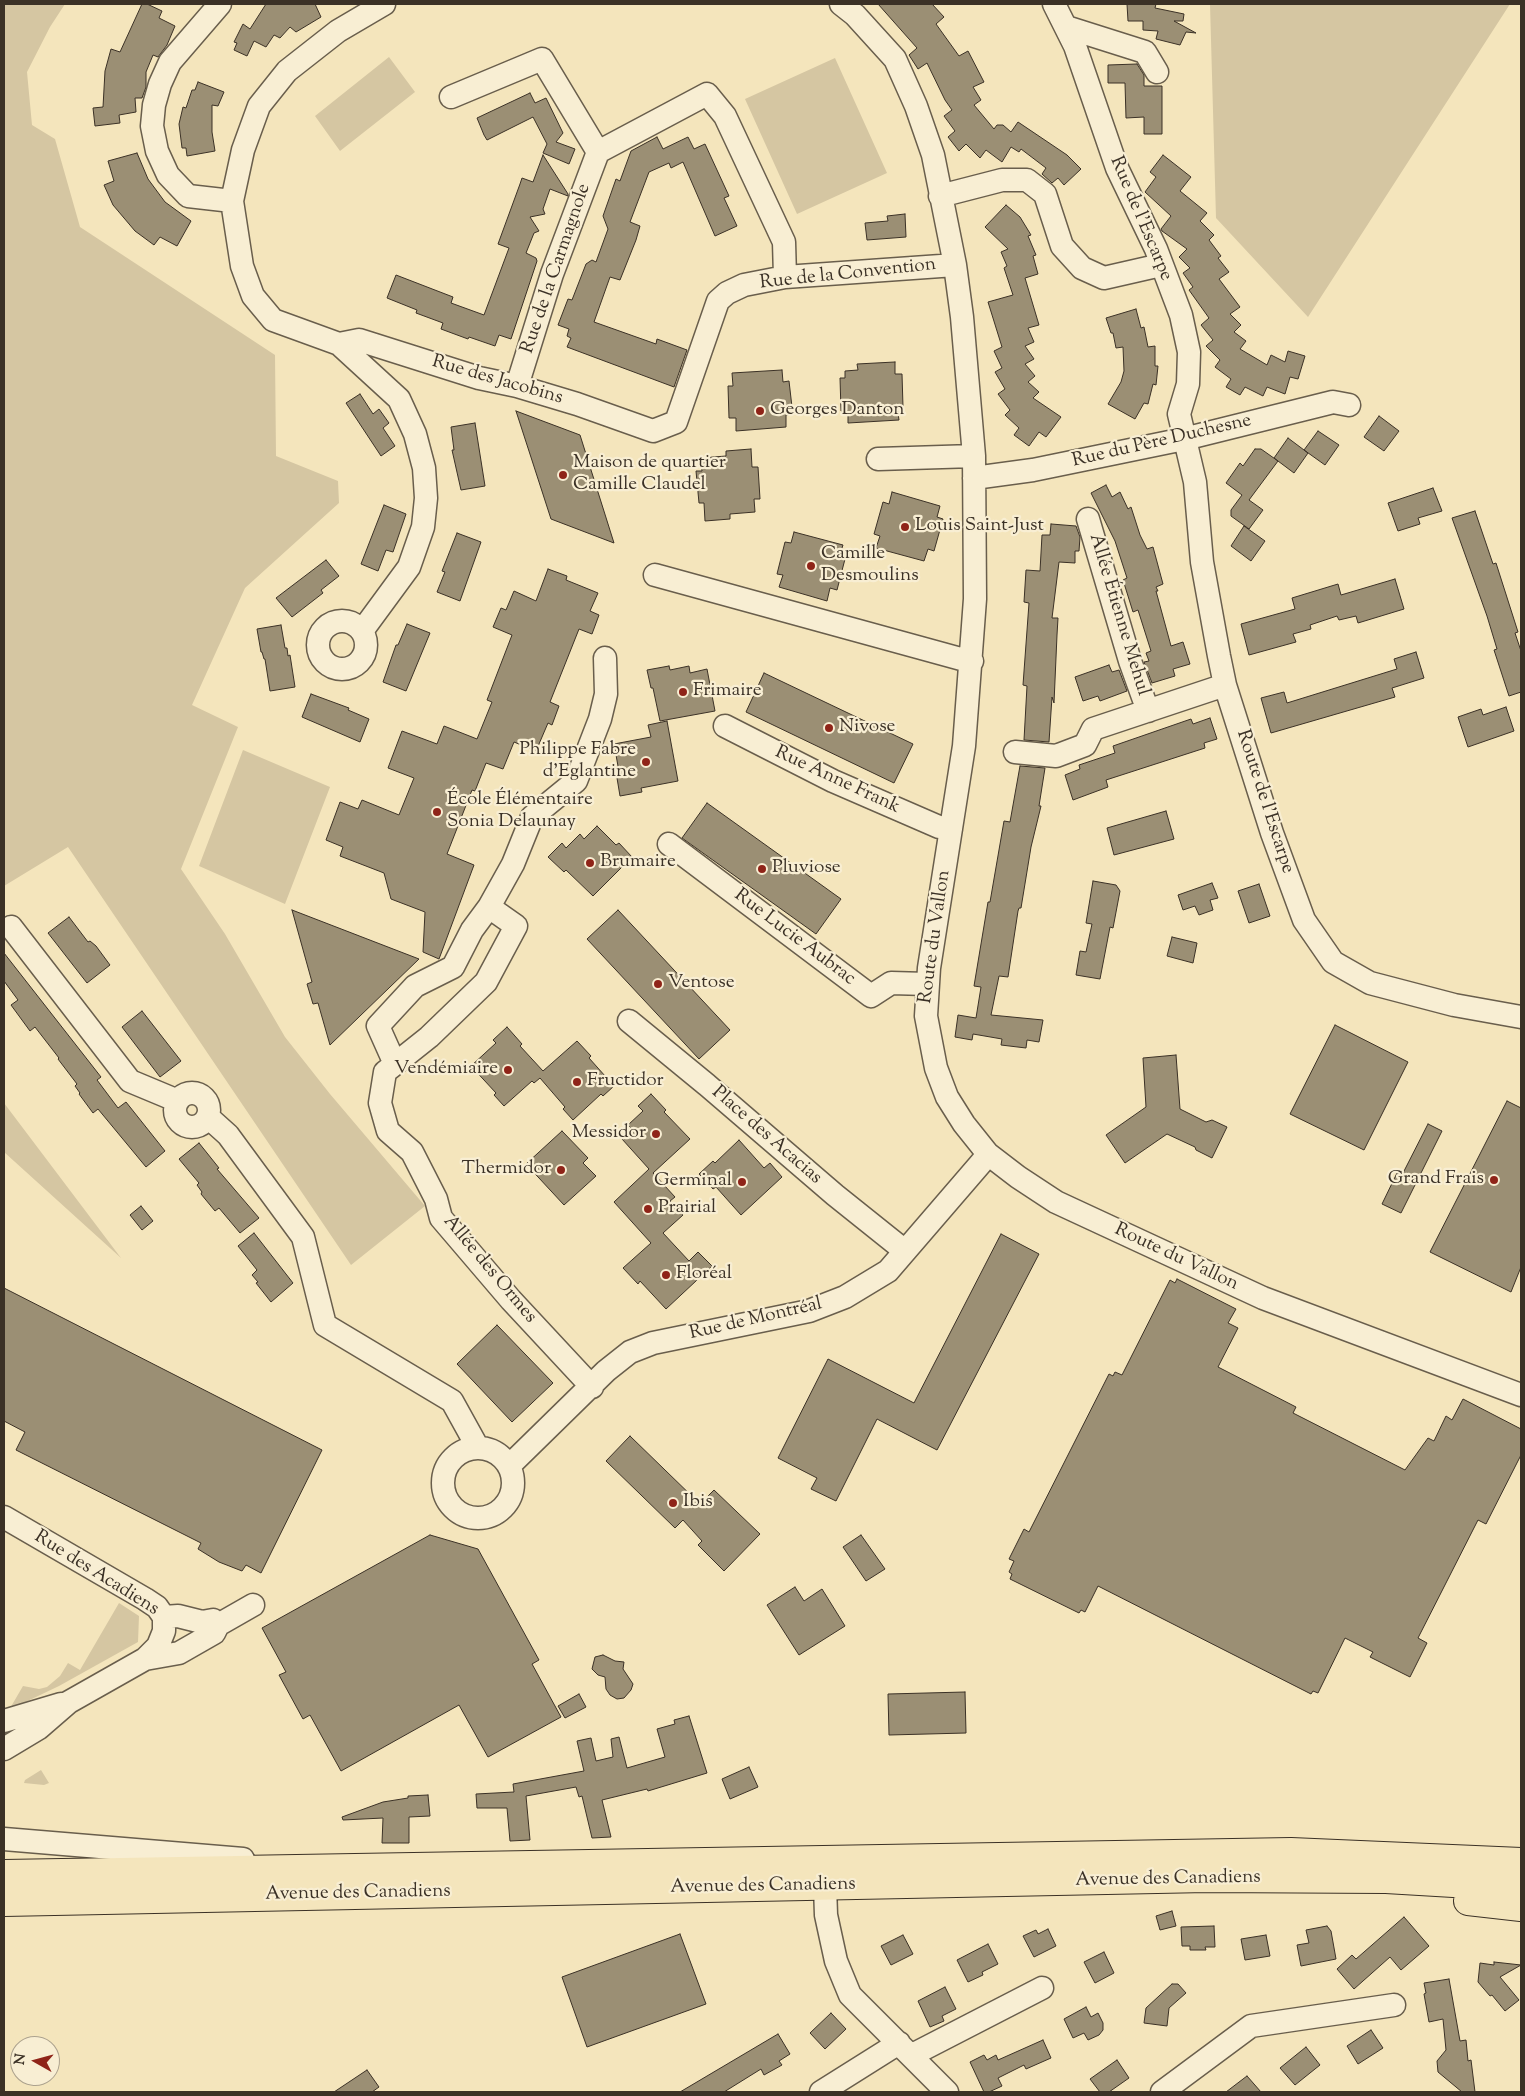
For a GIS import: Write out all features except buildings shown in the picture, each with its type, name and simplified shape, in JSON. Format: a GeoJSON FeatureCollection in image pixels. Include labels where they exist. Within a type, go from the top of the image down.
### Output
{"type":"FeatureCollection","features":[{"type":"Feature","properties":{"kind":"main road","name":"Avenue des Canadiens"},"geometry":{"type":"LineString","coordinates":[[4,1874],[1290,1852],[1521,1862]]}},
{"type":"Feature","properties":{"kind":"main road","name":"Avenue des Canadiens"},"geometry":{"type":"LineString","coordinates":[[4,1902],[1207,1878],[1386,1879],[1521,1887]]}},
{"type":"Feature","properties":{"kind":"main road"},"geometry":{"type":"LineString","coordinates":[[1386,1879],[1412,1895],[1521,1907]]}},
{"type":"Feature","properties":{"kind":"street"},"geometry":{"type":"LineString","coordinates":[[220,4],[170,62],[160,84],[154,105],[152,126],[157,151],[168,175],[188,196],[232,201]]}},
{"type":"Feature","properties":{"kind":"street"},"geometry":{"type":"LineString","coordinates":[[362,631],[409,567],[424,527],[426,498],[424,468],[415,434],[399,399],[339,344],[273,320],[253,296],[242,266],[232,201],[243,150],[259,106],[287,71],[338,31],[384,4]]}},
{"type":"Feature","properties":{"kind":"street","name":"Route du Vallon"},"geometry":{"type":"LineString","coordinates":[[841,4],[855,15],[895,59],[916,106],[933,155],[955,264],[962,317],[974,467],[976,599],[964,746],[927,984],[926,1016],[936,1068],[947,1097],[964,1124],[988,1154],[1009,1171],[1056,1202],[1263,1298],[1521,1395]]}},
{"type":"Feature","properties":{"kind":"street","name":"Rue de l'Escarpe"},"geometry":{"type":"LineString","coordinates":[[1054,4],[1076,46],[1117,168],[1156,249],[1180,315],[1190,352],[1188,384],[1179,414],[1184,439]]}},
{"type":"Feature","properties":{"kind":"street"},"geometry":{"type":"LineString","coordinates":[[1066,27],[1145,52],[1157,72]]}},
{"type":"Feature","properties":{"kind":"street"},"geometry":{"type":"LineString","coordinates":[[451,98],[542,59],[598,152],[706,94],[725,116],[784,242],[785,277]]}},
{"type":"Feature","properties":{"kind":"street","name":"Rue de la Carmagnole"},"geometry":{"type":"LineString","coordinates":[[517,386],[552,274],[598,152]]}},
{"type":"Feature","properties":{"kind":"street"},"geometry":{"type":"LineString","coordinates":[[940,196],[1002,180],[1027,180],[1044,194],[1062,246],[1082,268],[1104,278],[1161,265]]}},
{"type":"Feature","properties":{"kind":"street","name":"Rue de la Convention"},"geometry":{"type":"LineString","coordinates":[[653,431],[676,422],[718,301],[728,292],[744,286],[785,277],[955,264]]}},
{"type":"Feature","properties":{"kind":"street","name":"Rue des Jacobins"},"geometry":{"type":"LineString","coordinates":[[339,344],[359,340],[480,378],[517,386],[577,404],[653,431]]}},
{"type":"Feature","properties":{"kind":"street","name":"Rue du Père Duchesne"},"geometry":{"type":"LineString","coordinates":[[878,459],[1033,470],[1184,439],[1333,402],[1348,405]]}},
{"type":"Feature","properties":{"kind":"street","name":"Route de l'Escarpe"},"geometry":{"type":"LineString","coordinates":[[1184,439],[1195,482],[1202,562],[1226,685],[1272,833],[1304,920],[1334,962],[1370,983],[1454,1005],[1521,1017]]}},
{"type":"Feature","properties":{"kind":"street","name":"Allée Étienne Mehul"},"geometry":{"type":"LineString","coordinates":[[1088,520],[1130,661],[1148,710]]}},
{"type":"Feature","properties":{"kind":"street"},"geometry":{"type":"LineString","coordinates":[[655,575],[961,660],[972,661]]}},
{"type":"Feature","properties":{"kind":"street"},"geometry":{"type":"LineString","coordinates":[[394,1064],[378,1026],[415,986],[453,967],[472,930],[489,907],[513,864],[532,817],[576,780],[600,719],[606,694],[605,658]]}},
{"type":"Feature","properties":{"kind":"street"},"geometry":{"type":"LineString","coordinates":[[1014,752],[1056,756],[1085,745],[1093,729],[1226,685]]}},
{"type":"Feature","properties":{"kind":"street","name":"Rue Anne Frank"},"geometry":{"type":"LineString","coordinates":[[725,726],[833,781],[932,824],[951,829]]}},
{"type":"Feature","properties":{"kind":"street","name":"Rue Lucie Aubrac"},"geometry":{"type":"LineString","coordinates":[[669,844],[871,996],[891,983],[927,984]]}},
{"type":"Feature","properties":{"kind":"street","name":"Allée des Ormes"},"geometry":{"type":"LineString","coordinates":[[489,907],[516,926],[486,982],[428,1037],[385,1072],[380,1103],[388,1131],[412,1152],[436,1199],[441,1218],[511,1300],[592,1387]]}},
{"type":"Feature","properties":{"kind":"street"},"geometry":{"type":"LineString","coordinates":[[11,927],[130,1081],[178,1101],[188,1094],[200,1095],[208,1105],[208,1118],[228,1135],[303,1237],[325,1325],[452,1401],[478,1448]]}},
{"type":"Feature","properties":{"kind":"street","name":"Place des Acacias"},"geometry":{"type":"LineString","coordinates":[[629,1021],[835,1195],[905,1250]]}},
{"type":"Feature","properties":{"kind":"street","name":"Rue de Montréal"},"geometry":{"type":"LineString","coordinates":[[509,1466],[630,1352],[653,1343],[809,1311],[845,1298],[888,1271],[988,1154]]}},
{"type":"Feature","properties":{"kind":"street"},"geometry":{"type":"LineString","coordinates":[[478,1448],[496,1453],[509,1466],[514,1486],[512,1496],[499,1512],[490,1517],[480,1519],[460,1514],[447,1499],[443,1489],[443,1478],[452,1460],[459,1453],[478,1448]]}},
{"type":"Feature","properties":{"kind":"street","name":"Rue des Acadiens"},"geometry":{"type":"LineString","coordinates":[[4,1517],[145,1599],[157,1607],[164,1616],[178,1616],[202,1622],[213,1620],[218,1625]]}},
{"type":"Feature","properties":{"kind":"street"},"geometry":{"type":"LineString","coordinates":[[145,1659],[179,1653],[214,1633],[218,1625],[253,1605]]}},
{"type":"Feature","properties":{"kind":"street"},"geometry":{"type":"LineString","coordinates":[[4,1750],[39,1728],[69,1702],[145,1659],[158,1646],[164,1632],[164,1616]]}},
{"type":"Feature","properties":{"kind":"street"},"geometry":{"type":"LineString","coordinates":[[4,1721],[69,1702]]}},
{"type":"Feature","properties":{"kind":"street"},"geometry":{"type":"LineString","coordinates":[[4,1839],[346,1868]]}},
{"type":"Feature","properties":{"kind":"street"},"geometry":{"type":"LineString","coordinates":[[825,1886],[826,1915],[836,1961],[850,1995],[947,2092]]}},
{"type":"Feature","properties":{"kind":"street"},"geometry":{"type":"LineString","coordinates":[[821,2092],[905,2049],[1042,1988]]}},
{"type":"Feature","properties":{"kind":"street"},"geometry":{"type":"LineString","coordinates":[[1162,2092],[1251,2026],[1394,2005]]}},
{"type":"Feature","properties":{"kind":"shaded area"},"geometry":{"type":"Polygon","coordinates":[[[4,4],[65,4],[50,27],[27,72],[32,125],[55,139],[80,227],[275,355],[276,456],[338,481],[339,503],[245,588],[192,705],[238,727],[181,869],[225,934],[285,1037],[330,1094],[425,1206],[351,1265],[68,847],[4,886],[4,4]]]}},
{"type":"Feature","properties":{"kind":"shaded area"},"geometry":{"type":"Polygon","coordinates":[[[1210,4],[1510,4],[1308,317],[1216,218],[1210,4]]]}},
{"type":"Feature","properties":{"kind":"shaded area"},"geometry":{"type":"Polygon","coordinates":[[[389,57],[415,92],[340,151],[315,116],[389,57]]]}},
{"type":"Feature","properties":{"kind":"shaded area"},"geometry":{"type":"Polygon","coordinates":[[[835,58],[887,173],[797,214],[745,99],[835,58]]]}},
{"type":"Feature","properties":{"kind":"shaded area"},"geometry":{"type":"Polygon","coordinates":[[[243,750],[330,787],[285,904],[199,866],[243,750]]]}},
{"type":"Feature","properties":{"kind":"shaded area"},"geometry":{"type":"Polygon","coordinates":[[[4,1103],[121,1258],[4,1152],[4,1103]]]}},
{"type":"Feature","properties":{"kind":"shaded area"},"geometry":{"type":"Polygon","coordinates":[[[119,1603],[139,1616],[138,1642],[59,1686],[17,1706],[17,1711],[4,1712],[4,1708],[9,1710],[23,1686],[39,1689],[47,1687],[60,1676],[68,1663],[80,1670],[119,1603]]]}},
{"type":"Feature","properties":{"kind":"shaded area"},"geometry":{"type":"Polygon","coordinates":[[[41,1770],[49,1783],[44,1785],[24,1783],[25,1780],[41,1770]]]}},
{"type":"Feature","properties":{"kind":"place","name":"Georges Danton"},"geometry":{"type":"Point","coordinates":[760,411]}},
{"type":"Feature","properties":{"kind":"place","name":"Maison de quartier Camille Claudel"},"geometry":{"type":"Point","coordinates":[563,475]}},
{"type":"Feature","properties":{"kind":"place","name":"Louis Saint-Just"},"geometry":{"type":"Point","coordinates":[905,527]}},
{"type":"Feature","properties":{"kind":"place","name":"Camille Desmoulins"},"geometry":{"type":"Point","coordinates":[811,566]}},
{"type":"Feature","properties":{"kind":"place","name":"Frimaire"},"geometry":{"type":"Point","coordinates":[683,692]}},
{"type":"Feature","properties":{"kind":"place","name":"Nivose"},"geometry":{"type":"Point","coordinates":[829,728]}},
{"type":"Feature","properties":{"kind":"place","name":"Philippe Fabre d’Eglantine"},"geometry":{"type":"Point","coordinates":[646,762]}},
{"type":"Feature","properties":{"kind":"place","name":"École Élémentaire Sonia Delaunay"},"geometry":{"type":"Point","coordinates":[437,812]}},
{"type":"Feature","properties":{"kind":"place","name":"Brumaire"},"geometry":{"type":"Point","coordinates":[590,863]}},
{"type":"Feature","properties":{"kind":"place","name":"Pluviose"},"geometry":{"type":"Point","coordinates":[762,869]}},
{"type":"Feature","properties":{"kind":"place","name":"Ventose"},"geometry":{"type":"Point","coordinates":[658,984]}},
{"type":"Feature","properties":{"kind":"place","name":"Vendémiaire"},"geometry":{"type":"Point","coordinates":[508,1070]}},
{"type":"Feature","properties":{"kind":"place","name":"Fructidor"},"geometry":{"type":"Point","coordinates":[577,1082]}},
{"type":"Feature","properties":{"kind":"place","name":"Messidor"},"geometry":{"type":"Point","coordinates":[656,1134]}},
{"type":"Feature","properties":{"kind":"place","name":"Thermidor"},"geometry":{"type":"Point","coordinates":[561,1170]}},
{"type":"Feature","properties":{"kind":"place","name":"Grand Frais"},"geometry":{"type":"Point","coordinates":[1494,1180]}},
{"type":"Feature","properties":{"kind":"place","name":"Germinal"},"geometry":{"type":"Point","coordinates":[742,1182]}},
{"type":"Feature","properties":{"kind":"place","name":"Prairial"},"geometry":{"type":"Point","coordinates":[648,1209]}},
{"type":"Feature","properties":{"kind":"place","name":"Floréal"},"geometry":{"type":"Point","coordinates":[666,1275]}},
{"type":"Feature","properties":{"kind":"place","name":"Ibis"},"geometry":{"type":"Point","coordinates":[673,1503]}}]}
